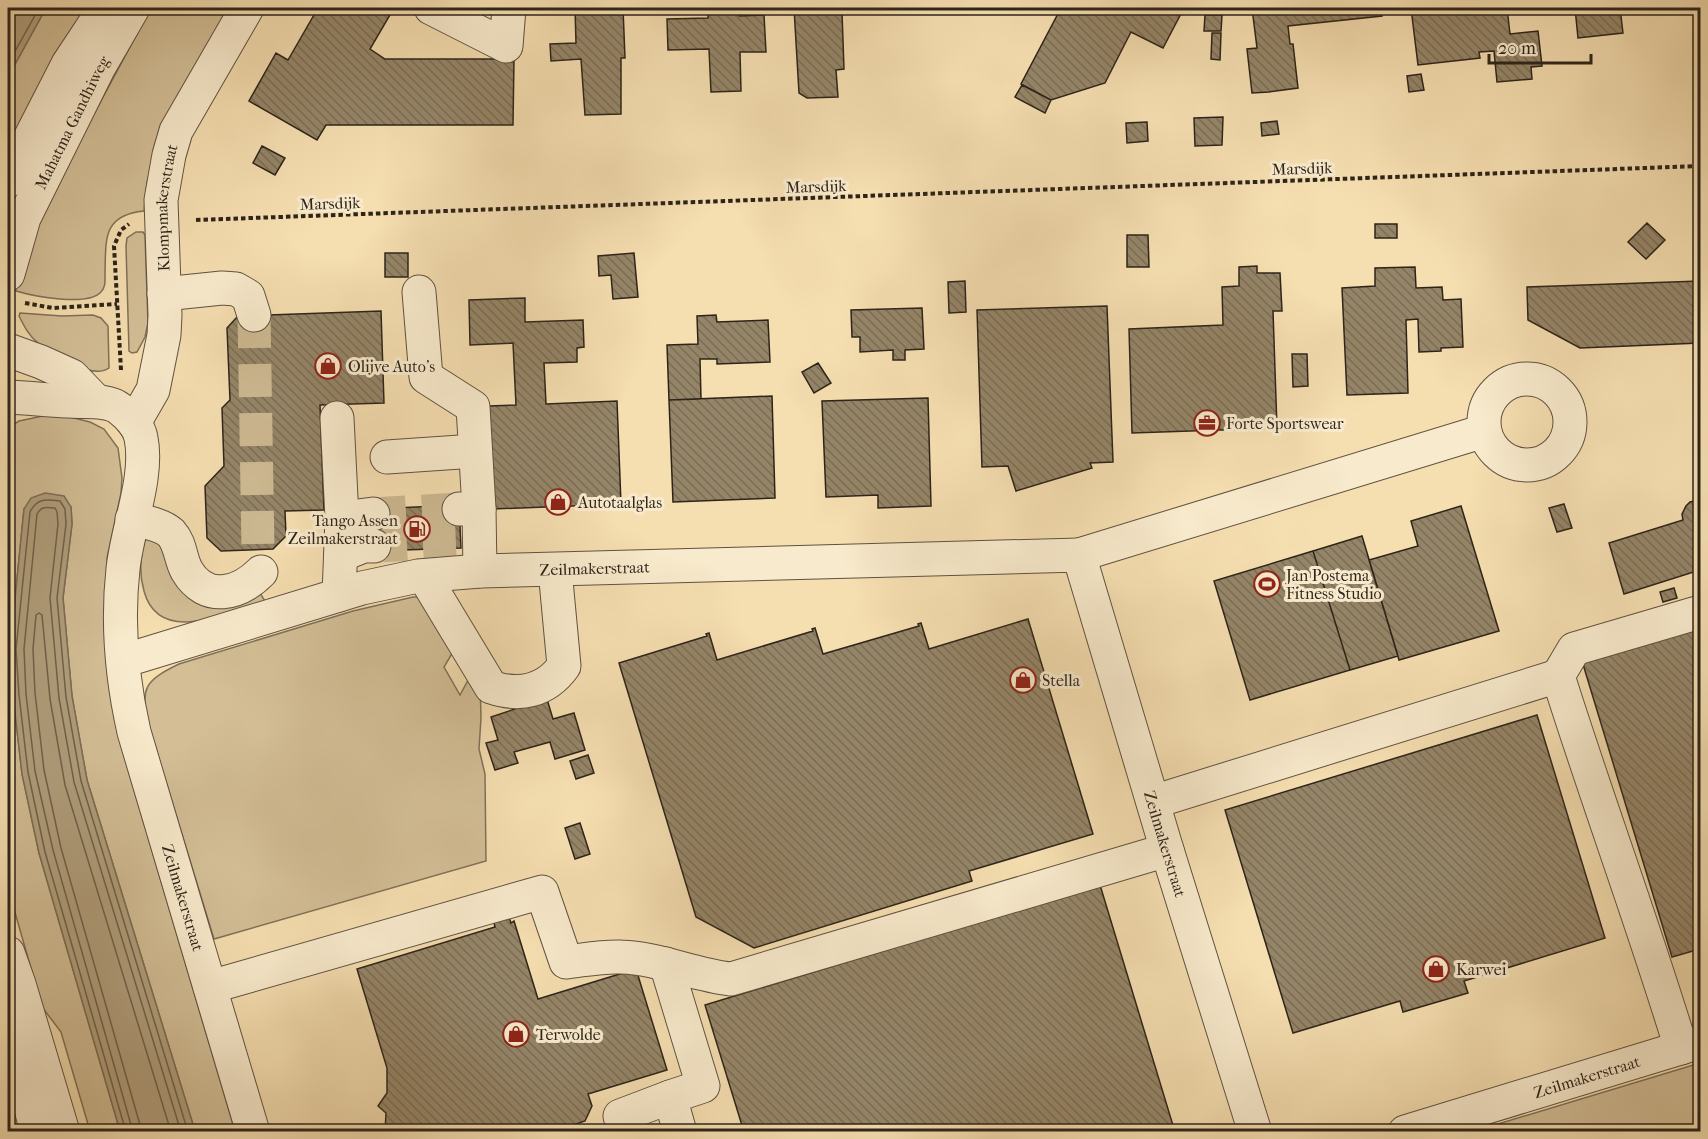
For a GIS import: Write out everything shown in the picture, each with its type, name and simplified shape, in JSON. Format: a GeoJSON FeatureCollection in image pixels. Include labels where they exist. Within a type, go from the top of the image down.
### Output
{"type":"FeatureCollection","features":[{"type":"Feature","properties":{"kind":"street","name":"Mahatma Gandhiweg"},"geometry":{"type":"LineString","coordinates":[[8,181],[68,64],[105,8]]}},
{"type":"Feature","properties":{"kind":"street","name":"Mahatma Gandhiweg"},"geometry":{"type":"LineString","coordinates":[[8,274],[24,218],[99,67],[133,8]]}},
{"type":"Feature","properties":{"kind":"street","name":"Klompmakerstraat"},"geometry":{"type":"LineString","coordinates":[[134,423],[153,390],[161,355],[165,315],[162,222],[164,178],[176,131],[247,8]]}},
{"type":"Feature","properties":{"kind":"street"},"geometry":{"type":"LineString","coordinates":[[431,8],[506,46],[509,8]]}},
{"type":"Feature","properties":{"kind":"street"},"geometry":{"type":"LineString","coordinates":[[164,294],[222,288],[236,289],[248,296],[254,315]]}},
{"type":"Feature","properties":{"kind":"street"},"geometry":{"type":"LineString","coordinates":[[419,292],[426,377],[473,407],[475,451],[469,509],[473,551]]}},
{"type":"Feature","properties":{"kind":"street"},"geometry":{"type":"LineString","coordinates":[[8,350],[72,376],[96,401]]}},
{"type":"Feature","properties":{"kind":"street"},"geometry":{"type":"LineString","coordinates":[[8,397],[43,398],[67,402],[96,401],[118,407],[134,423]]}},
{"type":"Feature","properties":{"kind":"street"},"geometry":{"type":"LineString","coordinates":[[337,418],[357,516],[341,555],[339,595]]}},
{"type":"Feature","properties":{"kind":"street","name":"Zeilmakerstraat"},"geometry":{"type":"LineString","coordinates":[[134,423],[141,436],[143,453],[142,470],[123,568],[123,661],[126,697],[134,732],[253,1131]]}},
{"type":"Feature","properties":{"kind":"street","name":"Zeilmakerstraat"},"geometry":{"type":"LineString","coordinates":[[123,661],[339,595],[384,583],[424,576],[473,551],[555,570],[1079,555],[1484,431]]}},
{"type":"Feature","properties":{"kind":"street"},"geometry":{"type":"LineString","coordinates":[[387,456],[475,451]]}},
{"type":"Feature","properties":{"kind":"street"},"geometry":{"type":"LineString","coordinates":[[132,519],[159,526],[170,532],[177,543],[187,570],[205,588],[215,592],[225,593],[245,585],[259,561],[284,612]]}},
{"type":"Feature","properties":{"kind":"street"},"geometry":{"type":"LineString","coordinates":[[341,555],[364,546],[374,546]]}},
{"type":"Feature","properties":{"kind":"street","name":"Zeilmakerstraat"},"geometry":{"type":"LineString","coordinates":[[1079,555],[1167,850],[1255,1131]]}},
{"type":"Feature","properties":{"kind":"street"},"geometry":{"type":"LineString","coordinates":[[424,576],[491,687],[502,691],[537,689],[554,679],[564,666],[555,570]]}},
{"type":"Feature","properties":{"kind":"street"},"geometry":{"type":"LineString","coordinates":[[1153,802],[1558,676],[1574,649],[1701,612]]}},
{"type":"Feature","properties":{"kind":"street"},"geometry":{"type":"LineString","coordinates":[[1558,676],[1586,767],[1660,981],[1691,1045]]}},
{"type":"Feature","properties":{"kind":"street"},"geometry":{"type":"LineString","coordinates":[[210,987],[542,892],[566,962],[622,957],[666,964],[706,976],[731,979],[1167,850]]}},
{"type":"Feature","properties":{"kind":"street"},"geometry":{"type":"LineString","coordinates":[[8,953],[63,1131]]}},
{"type":"Feature","properties":{"kind":"street"},"geometry":{"type":"LineString","coordinates":[[624,1131],[620,1116],[703,1086],[666,964]]}},
{"type":"Feature","properties":{"kind":"street"},"geometry":{"type":"LineString","coordinates":[[8,1015],[37,1131]]}},
{"type":"Feature","properties":{"kind":"street","name":"Zeilmakerstraat"},"geometry":{"type":"LineString","coordinates":[[1405,1131],[1691,1045]]}},
{"type":"Feature","properties":{"kind":"street"},"geometry":{"type":"LineString","coordinates":[[670,1097],[680,1131]]}},
{"type":"Feature","properties":{"kind":"path","name":"Marsdijk"},"geometry":{"type":"LineString","coordinates":[[23,303],[53,308],[117,304],[114,246],[118,234],[134,222],[1701,166]]}},
{"type":"Feature","properties":{"kind":"shaded area"},"geometry":{"type":"Polygon","coordinates":[[[46,8],[91,8],[8,158],[8,77],[46,8]]]}},
{"type":"Feature","properties":{"kind":"shaded area"},"geometry":{"type":"Polygon","coordinates":[[[151,8],[230,8],[155,151],[147,183],[144,211],[130,213],[120,218],[109,231],[104,286],[101,292],[84,299],[72,300],[16,291],[14,281],[52,192],[151,8]]]}},
{"type":"Feature","properties":{"kind":"shaded area"},"geometry":{"type":"Polygon","coordinates":[[[136,232],[143,232],[145,235],[148,323],[145,337],[137,352],[132,353],[129,351],[126,246],[127,238],[136,232]]]}},
{"type":"Feature","properties":{"kind":"shaded area"},"geometry":{"type":"Polygon","coordinates":[[[20,313],[62,316],[93,315],[101,318],[108,326],[109,368],[102,371],[83,369],[52,354],[29,334],[19,316],[20,313]]]}},
{"type":"Feature","properties":{"kind":"shaded area"},"geometry":{"type":"Polygon","coordinates":[[[43,416],[70,417],[90,422],[104,429],[118,448],[122,478],[121,493],[107,558],[116,717],[129,773],[235,1131],[195,1131],[87,780],[72,696],[63,598],[72,524],[71,507],[24,509],[10,648],[13,695],[22,774],[39,853],[120,1131],[90,1131],[61,1032],[42,1007],[8,888],[8,428],[19,421],[43,416]]]}},
{"type":"Feature","properties":{"kind":"shaded area"},"geometry":{"type":"Polygon","coordinates":[[[148,532],[151,532],[175,565],[258,590],[265,601],[196,621],[179,622],[164,618],[152,608],[142,583],[141,561],[148,532]]]}},
{"type":"Feature","properties":{"kind":"shaded area"},"geometry":{"type":"Polygon","coordinates":[[[420,597],[457,645],[444,667],[460,695],[473,671],[480,682],[479,749],[485,774],[486,861],[214,939],[149,726],[145,703],[148,687],[158,676],[179,664],[353,611],[420,597]]]}},
{"type":"Feature","properties":{"kind":"shaded area"},"geometry":{"type":"Polygon","coordinates":[[[8,1045],[30,1131],[8,1131],[8,1045]]]}},
{"type":"Feature","properties":{"kind":"shaded area"},"geometry":{"type":"Polygon","coordinates":[[[1700,1063],[1700,1131],[1475,1131],[1700,1063]]]}},
{"type":"Feature","properties":{"kind":"water"},"geometry":{"type":"Polygon","coordinates":[[[17,8],[46,8],[8,77],[8,24],[17,8]]]}},
{"type":"Feature","properties":{"kind":"water"},"geometry":{"type":"Polygon","coordinates":[[[45,493],[64,496],[71,507],[72,524],[63,598],[72,696],[87,780],[195,1131],[120,1131],[39,853],[22,774],[10,649],[24,509],[31,498],[45,493]]]}},
{"type":"Feature","properties":{"kind":"building"},"geometry":{"type":"Polygon","coordinates":[[[318,8],[394,8],[370,49],[385,59],[514,59],[513,125],[326,125],[317,140],[249,101],[276,53],[288,60],[318,8]]]}},
{"type":"Feature","properties":{"kind":"building"},"geometry":{"type":"Polygon","coordinates":[[[575,8],[623,8],[625,58],[621,58],[621,114],[585,115],[581,59],[551,61],[550,44],[576,43],[575,8]]]}},
{"type":"Feature","properties":{"kind":"building"},"geometry":{"type":"Polygon","coordinates":[[[794,8],[890,8],[890,10],[842,12],[844,69],[836,70],[838,97],[807,98],[799,93],[794,8]]]}},
{"type":"Feature","properties":{"kind":"building"},"geometry":{"type":"Polygon","coordinates":[[[1061,8],[1184,8],[1163,48],[1131,32],[1105,83],[1051,100],[1021,84],[1061,8]]]}},
{"type":"Feature","properties":{"kind":"building"},"geometry":{"type":"Polygon","coordinates":[[[1252,8],[1381,8],[1382,16],[1288,26],[1290,44],[1293,44],[1298,88],[1252,93],[1247,49],[1257,48],[1252,8]]]}},
{"type":"Feature","properties":{"kind":"building"},"geometry":{"type":"Polygon","coordinates":[[[1411,8],[1507,8],[1510,34],[1538,31],[1542,66],[1531,67],[1532,79],[1497,82],[1494,51],[1479,52],[1480,58],[1418,65],[1411,8]]]}},
{"type":"Feature","properties":{"kind":"building"},"geometry":{"type":"Polygon","coordinates":[[[1575,8],[1620,8],[1623,33],[1578,38],[1575,8]]]}},
{"type":"Feature","properties":{"kind":"building"},"geometry":{"type":"Polygon","coordinates":[[[738,9],[739,16],[764,15],[766,52],[740,52],[741,91],[711,92],[709,49],[668,50],[667,19],[708,18],[708,10],[738,9]]]}},
{"type":"Feature","properties":{"kind":"building"},"geometry":{"type":"Polygon","coordinates":[[[1205,15],[1222,15],[1221,31],[1204,31],[1205,15]]]}},
{"type":"Feature","properties":{"kind":"building"},"geometry":{"type":"Polygon","coordinates":[[[1212,33],[1221,33],[1220,60],[1211,59],[1212,33]]]}},
{"type":"Feature","properties":{"kind":"building"},"geometry":{"type":"Polygon","coordinates":[[[1421,74],[1424,90],[1409,92],[1407,76],[1421,74]]]}},
{"type":"Feature","properties":{"kind":"building"},"geometry":{"type":"Polygon","coordinates":[[[1022,85],[1051,100],[1045,113],[1015,97],[1022,85]]]}},
{"type":"Feature","properties":{"kind":"building"},"geometry":{"type":"Polygon","coordinates":[[[1223,117],[1222,145],[1195,146],[1194,118],[1223,117]]]}},
{"type":"Feature","properties":{"kind":"building"},"geometry":{"type":"Polygon","coordinates":[[[1277,121],[1279,134],[1262,136],[1261,123],[1277,121]]]}},
{"type":"Feature","properties":{"kind":"building"},"geometry":{"type":"Polygon","coordinates":[[[1147,122],[1148,141],[1127,143],[1126,123],[1147,122]]]}},
{"type":"Feature","properties":{"kind":"building"},"geometry":{"type":"Polygon","coordinates":[[[262,146],[285,158],[275,175],[253,163],[262,146]]]}},
{"type":"Feature","properties":{"kind":"building"},"geometry":{"type":"Polygon","coordinates":[[[1647,223],[1665,240],[1646,259],[1628,242],[1647,223]]]}},
{"type":"Feature","properties":{"kind":"building"},"geometry":{"type":"Polygon","coordinates":[[[1375,224],[1397,224],[1397,238],[1375,238],[1375,224]]]}},
{"type":"Feature","properties":{"kind":"building"},"geometry":{"type":"Polygon","coordinates":[[[1127,235],[1148,235],[1149,267],[1127,267],[1127,235]]]}},
{"type":"Feature","properties":{"kind":"building"},"geometry":{"type":"Polygon","coordinates":[[[385,253],[408,253],[408,277],[385,277],[385,253]]]}},
{"type":"Feature","properties":{"kind":"building"},"geometry":{"type":"Polygon","coordinates":[[[634,253],[638,297],[613,299],[611,275],[599,276],[598,256],[634,253]]]}},
{"type":"Feature","properties":{"kind":"building"},"geometry":{"type":"Polygon","coordinates":[[[1257,266],[1257,273],[1280,273],[1282,311],[1273,311],[1277,428],[1132,433],[1129,329],[1223,325],[1222,287],[1239,286],[1239,267],[1257,266]]]}},
{"type":"Feature","properties":{"kind":"building"},"geometry":{"type":"Polygon","coordinates":[[[1415,267],[1416,288],[1442,287],[1443,300],[1461,299],[1463,347],[1419,352],[1418,319],[1406,320],[1408,393],[1347,395],[1342,288],[1375,286],[1375,268],[1415,267]]]}},
{"type":"Feature","properties":{"kind":"building"},"geometry":{"type":"Polygon","coordinates":[[[965,281],[966,312],[949,313],[948,282],[965,281]]]}},
{"type":"Feature","properties":{"kind":"building"},"geometry":{"type":"Polygon","coordinates":[[[1700,281],[1700,343],[1580,348],[1528,320],[1527,287],[1700,281]]]}},
{"type":"Feature","properties":{"kind":"building"},"geometry":{"type":"Polygon","coordinates":[[[525,298],[525,322],[583,320],[584,347],[577,348],[577,362],[544,363],[546,404],[617,401],[621,504],[493,509],[489,406],[516,405],[513,343],[470,345],[469,300],[525,298]]]}},
{"type":"Feature","properties":{"kind":"building"},"geometry":{"type":"Polygon","coordinates":[[[1107,306],[1113,462],[1090,463],[1092,468],[1016,491],[1008,466],[982,467],[977,310],[1107,306]]]}},
{"type":"Feature","properties":{"kind":"building"},"geometry":{"type":"Polygon","coordinates":[[[922,308],[924,349],[905,350],[905,360],[893,360],[893,350],[860,352],[860,337],[852,337],[851,310],[922,308]]]}},
{"type":"Feature","properties":{"kind":"building"},"geometry":{"type":"Polygon","coordinates":[[[381,311],[384,403],[320,405],[324,510],[285,511],[286,536],[273,549],[221,551],[207,538],[205,486],[224,466],[222,408],[230,400],[227,328],[238,316],[381,311]]]}},
{"type":"Feature","properties":{"kind":"building"},"geometry":{"type":"Polygon","coordinates":[[[716,315],[717,322],[768,320],[770,362],[717,364],[717,359],[700,359],[701,399],[669,400],[667,345],[698,344],[697,316],[716,315]]]}},
{"type":"Feature","properties":{"kind":"building"},"geometry":{"type":"Polygon","coordinates":[[[1292,354],[1307,354],[1308,386],[1293,387],[1292,354]]]}},
{"type":"Feature","properties":{"kind":"building"},"geometry":{"type":"Polygon","coordinates":[[[818,363],[831,383],[814,393],[802,372],[818,363]]]}},
{"type":"Feature","properties":{"kind":"building"},"geometry":{"type":"Polygon","coordinates":[[[772,396],[775,498],[673,502],[669,400],[772,396]]]}},
{"type":"Feature","properties":{"kind":"building"},"geometry":{"type":"Polygon","coordinates":[[[928,398],[931,506],[878,508],[878,495],[826,497],[822,401],[928,398]]]}},
{"type":"Feature","properties":{"kind":"building"},"geometry":{"type":"Polygon","coordinates":[[[1700,500],[1700,549],[1698,549],[1700,570],[1624,594],[1609,543],[1683,520],[1682,514],[1686,506],[1690,502],[1700,500]]]}},
{"type":"Feature","properties":{"kind":"building"},"geometry":{"type":"Polygon","coordinates":[[[1564,504],[1572,528],[1557,532],[1549,508],[1564,504]]]}},
{"type":"Feature","properties":{"kind":"building"},"geometry":{"type":"Polygon","coordinates":[[[459,505],[461,548],[374,551],[373,509],[459,505]]]}},
{"type":"Feature","properties":{"kind":"building"},"geometry":{"type":"Polygon","coordinates":[[[1461,506],[1499,631],[1399,660],[1369,560],[1418,546],[1411,521],[1461,506]]]}},
{"type":"Feature","properties":{"kind":"building"},"geometry":{"type":"Polygon","coordinates":[[[1362,536],[1398,656],[1350,670],[1313,551],[1362,536]]]}},
{"type":"Feature","properties":{"kind":"building"},"geometry":{"type":"Polygon","coordinates":[[[1313,551],[1350,670],[1250,700],[1214,581],[1313,551]]]}},
{"type":"Feature","properties":{"kind":"building"},"geometry":{"type":"Polygon","coordinates":[[[1674,588],[1677,598],[1663,602],[1660,592],[1674,588]]]}},
{"type":"Feature","properties":{"kind":"building"},"geometry":{"type":"Polygon","coordinates":[[[1028,619],[1093,834],[969,871],[972,881],[754,948],[696,917],[619,663],[707,636],[706,634],[709,633],[717,660],[813,631],[812,629],[815,628],[823,654],[919,626],[918,624],[921,623],[929,649],[1028,619]]]}},
{"type":"Feature","properties":{"kind":"building"},"geometry":{"type":"Polygon","coordinates":[[[1700,625],[1700,949],[1672,957],[1582,661],[1700,625]]]}},
{"type":"Feature","properties":{"kind":"building"},"geometry":{"type":"Polygon","coordinates":[[[546,696],[553,719],[574,713],[585,750],[555,759],[550,742],[514,752],[518,763],[495,770],[486,743],[498,740],[491,717],[546,696]]]}},
{"type":"Feature","properties":{"kind":"building"},"geometry":{"type":"Polygon","coordinates":[[[1537,715],[1605,938],[1464,981],[1468,993],[1403,1012],[1400,1001],[1293,1033],[1225,810],[1537,715]]]}},
{"type":"Feature","properties":{"kind":"building"},"geometry":{"type":"Polygon","coordinates":[[[588,755],[594,773],[576,779],[570,761],[588,755]]]}},
{"type":"Feature","properties":{"kind":"building"},"geometry":{"type":"Polygon","coordinates":[[[580,823],[590,854],[575,859],[565,828],[580,823]]]}},
{"type":"Feature","properties":{"kind":"building"},"geometry":{"type":"Polygon","coordinates":[[[1100,885],[1175,1132],[744,1132],[705,1005],[1100,885]]]}},
{"type":"Feature","properties":{"kind":"building","name":"Terwolde"},"geometry":{"type":"Polygon","coordinates":[[[508,914],[511,923],[514,921],[538,999],[636,969],[667,1070],[588,1094],[592,1106],[585,1121],[576,1124],[578,1132],[385,1132],[386,1113],[378,1106],[387,1093],[387,1068],[357,969],[495,927],[493,919],[508,914]]]}},
{"type":"Feature","properties":{"kind":"tunnel"},"geometry":{"type":"LineString","coordinates":[[254,315],[258,550]]}},
{"type":"Feature","properties":{"kind":"tunnel"},"geometry":{"type":"LineString","coordinates":[[373,514],[459,509]]}},
{"type":"Feature","properties":{"kind":"tunnel"},"geometry":{"type":"LineString","coordinates":[[374,546],[460,542]]}},
{"type":"Feature","properties":{"kind":"place","name":"Olijve Auto's"},"geometry":{"type":"Point","coordinates":[328,366]}},
{"type":"Feature","properties":{"kind":"place","name":"Forte Sportswear"},"geometry":{"type":"Point","coordinates":[1207,423]}},
{"type":"Feature","properties":{"kind":"place","name":"Autotaalglas"},"geometry":{"type":"Point","coordinates":[558,502]}},
{"type":"Feature","properties":{"kind":"place","name":"Tango Assen Zeilmakerstraat"},"geometry":{"type":"Point","coordinates":[417,529]}},
{"type":"Feature","properties":{"kind":"place","name":"Jan Postema Fitness Studio"},"geometry":{"type":"Point","coordinates":[1267,584]}},
{"type":"Feature","properties":{"kind":"place","name":"Stella"},"geometry":{"type":"Point","coordinates":[1023,680]}},
{"type":"Feature","properties":{"kind":"place","name":"Karwei"},"geometry":{"type":"Point","coordinates":[1436,969]}},
{"type":"Feature","properties":{"kind":"place","name":"Terwolde"},"geometry":{"type":"Point","coordinates":[516,1034]}}]}
